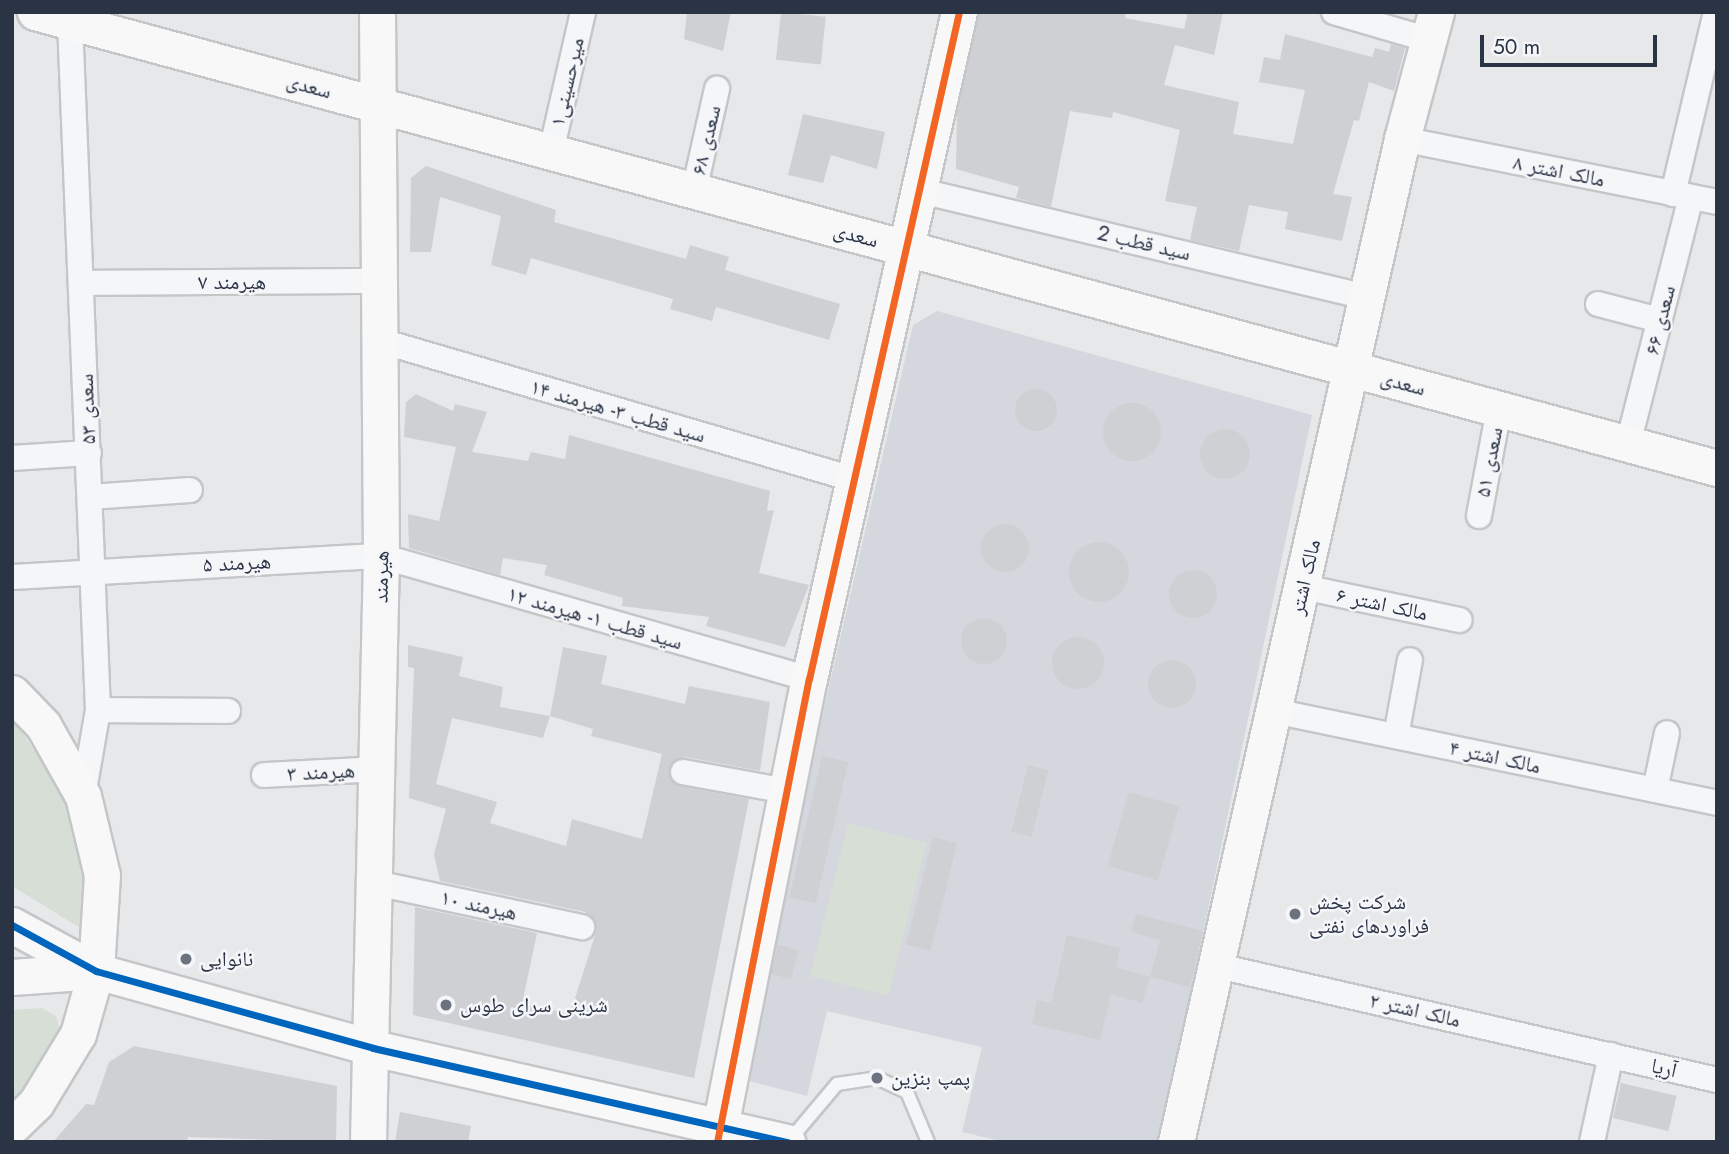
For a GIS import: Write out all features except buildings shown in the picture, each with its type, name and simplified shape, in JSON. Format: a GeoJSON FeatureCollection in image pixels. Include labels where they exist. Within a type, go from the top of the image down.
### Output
{"type":"FeatureCollection","features":[{"type":"Feature","properties":{"kind":"main road","name":"سعدی"},"geometry":{"type":"LineString","coordinates":[[36,12],[70,22],[122,24],[377,105],[1717,468]]}},
{"type":"Feature","properties":{"kind":"main road","name":"هیرمند"},"geometry":{"type":"LineString","coordinates":[[368,1142],[373,1048],[382,556],[377,12]]}},
{"type":"Feature","properties":{"kind":"main road"},"geometry":{"type":"LineString","coordinates":[[719,1134],[809,679],[959,12]]}},
{"type":"Feature","properties":{"kind":"main road","name":"مالک اشتر"},"geometry":{"type":"LineString","coordinates":[[1176,1142],[1274,710],[1355,370],[1402,139],[1433,26]]}},
{"type":"Feature","properties":{"kind":"main road"},"geometry":{"type":"LineString","coordinates":[[12,693],[43,725],[83,796],[102,875],[96,971],[78,1034],[36,1103],[12,1126]]}},
{"type":"Feature","properties":{"kind":"main road"},"geometry":{"type":"LineString","coordinates":[[12,925],[96,971],[373,1048],[719,1134],[788,1142]]}},
{"type":"Feature","properties":{"kind":"main road"},"geometry":{"type":"LineString","coordinates":[[12,977],[96,971]]}},
{"type":"Feature","properties":{"kind":"street","name":"میرحسینی۱"},"geometry":{"type":"LineString","coordinates":[[551,152],[583,12]]}},
{"type":"Feature","properties":{"kind":"street"},"geometry":{"type":"LineString","coordinates":[[1334,12],[1433,26]]}},
{"type":"Feature","properties":{"kind":"street","name":"سعدی ۶۶"},"geometry":{"type":"LineString","coordinates":[[1628,444],[1660,320],[1716,12]]}},
{"type":"Feature","properties":{"kind":"street","name":"سعدی ۵۳"},"geometry":{"type":"LineString","coordinates":[[70,22],[83,283],[98,710],[83,796]]}},
{"type":"Feature","properties":{"kind":"street","name":"سعدی ۶۸"},"geometry":{"type":"LineString","coordinates":[[694,191],[717,89]]}},
{"type":"Feature","properties":{"kind":"street","name":"مالک اشتر ۸"},"geometry":{"type":"LineString","coordinates":[[1402,139],[1717,202]]}},
{"type":"Feature","properties":{"kind":"street","name":"سید قطب 2"},"geometry":{"type":"LineString","coordinates":[[917,190],[1370,298]]}},
{"type":"Feature","properties":{"kind":"street","name":"هیرمند ۷"},"geometry":{"type":"LineString","coordinates":[[83,283],[381,281]]}},
{"type":"Feature","properties":{"kind":"street"},"geometry":{"type":"LineString","coordinates":[[1598,304],[1660,320]]}},
{"type":"Feature","properties":{"kind":"street","name":"سید قطب ۳- هیرمند ۱۴"},"geometry":{"type":"LineString","coordinates":[[382,341],[855,481]]}},
{"type":"Feature","properties":{"kind":"street","name":"سعدی ۵۱"},"geometry":{"type":"LineString","coordinates":[[1479,516],[1499,409]]}},
{"type":"Feature","properties":{"kind":"street"},"geometry":{"type":"LineString","coordinates":[[12,458],[89,453]]}},
{"type":"Feature","properties":{"kind":"street"},"geometry":{"type":"LineString","coordinates":[[90,497],[190,490]]}},
{"type":"Feature","properties":{"kind":"street","name":"هیرمند ۵"},"geometry":{"type":"LineString","coordinates":[[12,577],[93,570],[382,556]]}},
{"type":"Feature","properties":{"kind":"street","name":"سید قطب ۱- هیرمند ۱۲"},"geometry":{"type":"LineString","coordinates":[[382,556],[809,679]]}},
{"type":"Feature","properties":{"kind":"street","name":"مالک اشتر ۶"},"geometry":{"type":"LineString","coordinates":[[1303,587],[1460,620]]}},
{"type":"Feature","properties":{"kind":"street"},"geometry":{"type":"LineString","coordinates":[[1396,736],[1410,660]]}},
{"type":"Feature","properties":{"kind":"street"},"geometry":{"type":"LineString","coordinates":[[98,710],[228,711]]}},
{"type":"Feature","properties":{"kind":"street","name":"مالک اشتر ۴"},"geometry":{"type":"LineString","coordinates":[[1274,710],[1717,803]]}},
{"type":"Feature","properties":{"kind":"street"},"geometry":{"type":"LineString","coordinates":[[1655,790],[1667,733]]}},
{"type":"Feature","properties":{"kind":"street","name":"هیرمند ۳"},"geometry":{"type":"LineString","coordinates":[[264,775],[378,769]]}},
{"type":"Feature","properties":{"kind":"street"},"geometry":{"type":"LineString","coordinates":[[683,772],[787,791]]}},
{"type":"Feature","properties":{"kind":"street","name":"هیرمند ۱۰"},"geometry":{"type":"LineString","coordinates":[[376,883],[582,927]]}},
{"type":"Feature","properties":{"kind":"street","name":"مالک اشتر ۲"},"geometry":{"type":"LineString","coordinates":[[1218,966],[1611,1055]]}},
{"type":"Feature","properties":{"kind":"street"},"geometry":{"type":"LineString","coordinates":[[1591,1142],[1611,1055]]}},
{"type":"Feature","properties":{"kind":"street","name":"آریا"},"geometry":{"type":"LineString","coordinates":[[1611,1055],[1717,1080]]}},
{"type":"Feature","properties":{"kind":"lane"},"geometry":{"type":"LineString","coordinates":[[788,1142],[837,1084],[877,1078],[907,1092],[928,1142]]}},
{"type":"Feature","properties":{"kind":"shaded area"},"geometry":{"type":"Polygon","coordinates":[[[937,311],[1312,415],[1159,1142],[1005,1142],[962,1132],[982,1047],[827,1011],[807,1096],[738,1078],[913,325],[937,311]]]}},
{"type":"Feature","properties":{"kind":"shaded area"},"geometry":{"type":"Polygon","coordinates":[[[12,717],[64,796],[89,886],[87,932],[12,886],[12,717]]]}},
{"type":"Feature","properties":{"kind":"shaded area"},"geometry":{"type":"Polygon","coordinates":[[[848,823],[927,843],[888,996],[810,976],[848,823]]]}},
{"type":"Feature","properties":{"kind":"shaded area"},"geometry":{"type":"Polygon","coordinates":[[[42,1008],[56,1016],[61,1033],[12,1109],[12,1010],[42,1008]]]}},
{"type":"Feature","properties":{"kind":"transit line"},"geometry":{"type":"LineString","coordinates":[[717,1142],[809,679],[959,12]]}},
{"type":"Feature","properties":{"kind":"transit line"},"geometry":{"type":"LineString","coordinates":[[12,925],[96,971],[373,1048],[787,1142]]}},
{"type":"Feature","properties":{"kind":"place","name":"شرکت پخش فراوردهای نفتی"},"geometry":{"type":"Point","coordinates":[1295,914]}},
{"type":"Feature","properties":{"kind":"place","name":"نانوایی"},"geometry":{"type":"Point","coordinates":[186,959]}},
{"type":"Feature","properties":{"kind":"place","name":"شرینی سرای طوس"},"geometry":{"type":"Point","coordinates":[446,1005]}},
{"type":"Feature","properties":{"kind":"place","name":"پمپ بنزین"},"geometry":{"type":"Point","coordinates":[877,1078]}}]}
